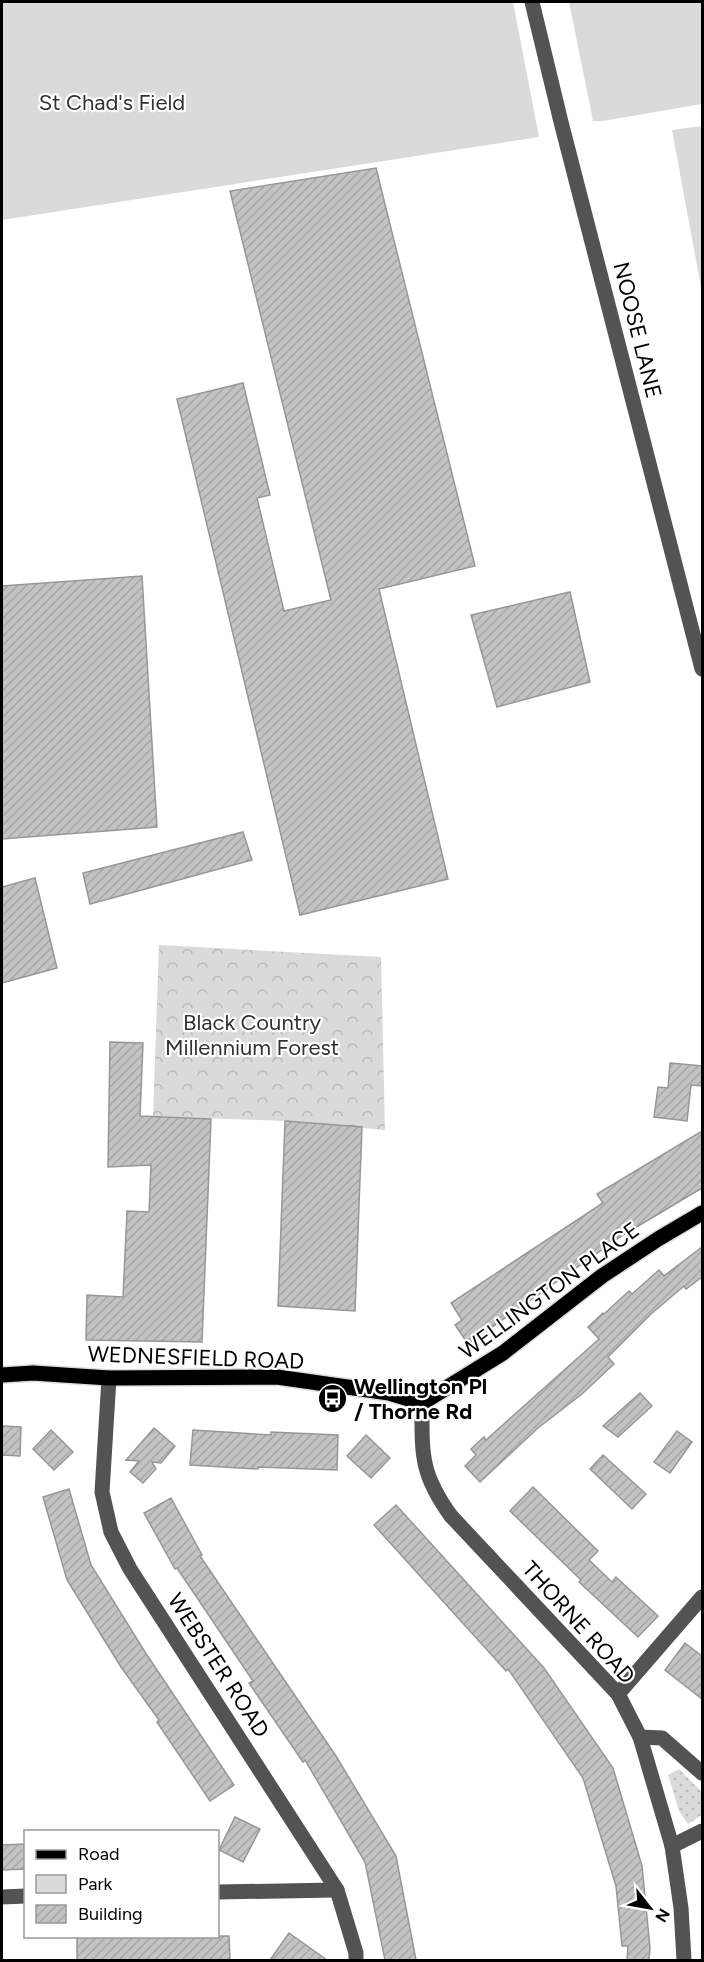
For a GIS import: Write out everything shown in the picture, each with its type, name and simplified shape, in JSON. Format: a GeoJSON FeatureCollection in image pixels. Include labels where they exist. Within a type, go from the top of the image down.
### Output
{"type":"FeatureCollection","features":[{"type":"Feature","properties":{"kind":"main road","name":"WELLINGTON PLACE"},"geometry":{"type":"LineString","coordinates":[[422,1404],[503,1353],[602,1276],[702,1213]]}},
{"type":"Feature","properties":{"kind":"main road","name":"WEDNESFIELD ROAD"},"geometry":{"type":"LineString","coordinates":[[2,1375],[33,1373],[109,1378],[277,1377],[389,1393],[422,1404]]}},
{"type":"Feature","properties":{"kind":"street","name":"NOOSE LANE"},"geometry":{"type":"LineString","coordinates":[[532,2],[702,669]]}},
{"type":"Feature","properties":{"kind":"street","name":"WEBSTER ROAD"},"geometry":{"type":"LineString","coordinates":[[109,1378],[102,1492],[111,1532],[130,1569],[337,1890],[356,1953],[356,1960]]}},
{"type":"Feature","properties":{"kind":"street","name":"THORNE ROAD"},"geometry":{"type":"LineString","coordinates":[[422,1404],[423,1459],[428,1479],[437,1496],[451,1516],[618,1694],[640,1737],[672,1846],[681,1908],[684,1960]]}},
{"type":"Feature","properties":{"kind":"street"},"geometry":{"type":"LineString","coordinates":[[618,1694],[702,1597]]}},
{"type":"Feature","properties":{"kind":"street"},"geometry":{"type":"LineString","coordinates":[[640,1737],[662,1738],[702,1773]]}},
{"type":"Feature","properties":{"kind":"street"},"geometry":{"type":"LineString","coordinates":[[672,1846],[702,1831]]}},
{"type":"Feature","properties":{"kind":"street"},"geometry":{"type":"LineString","coordinates":[[219,1892],[337,1890]]}},
{"type":"Feature","properties":{"kind":"street"},"geometry":{"type":"LineString","coordinates":[[2,1897],[24,1896]]}},
{"type":"Feature","properties":{"kind":"green space","name":"St Chad's Field"},"geometry":{"type":"Polygon","coordinates":[[[2,2],[513,2],[539,137],[2,220],[2,2]]]}},
{"type":"Feature","properties":{"kind":"green space"},"geometry":{"type":"Polygon","coordinates":[[[569,2],[702,2],[702,104],[593,121],[569,2]]]}},
{"type":"Feature","properties":{"kind":"green space"},"geometry":{"type":"Polygon","coordinates":[[[702,126],[702,293],[672,130],[702,126]]]}},
{"type":"Feature","properties":{"kind":"green space","name":"Black Country Millennium Forest"},"geometry":{"type":"Polygon","coordinates":[[[159,945],[381,957],[385,1130],[285,1121],[153,1116],[159,945]]]}},
{"type":"Feature","properties":{"kind":"green space"},"geometry":{"type":"Polygon","coordinates":[[[679,1769],[702,1792],[702,1815],[688,1824],[679,1811],[668,1775],[679,1769]]]}},
{"type":"Feature","properties":{"kind":"building"},"geometry":{"type":"Polygon","coordinates":[[[376,168],[475,566],[379,589],[448,879],[300,915],[177,399],[243,383],[270,495],[257,498],[284,611],[331,600],[230,191],[376,168]]]}},
{"type":"Feature","properties":{"kind":"building"},"geometry":{"type":"Polygon","coordinates":[[[142,576],[157,827],[2,839],[2,586],[142,576]]]}},
{"type":"Feature","properties":{"kind":"building"},"geometry":{"type":"Polygon","coordinates":[[[570,592],[590,682],[497,707],[471,615],[570,592]]]}},
{"type":"Feature","properties":{"kind":"building"},"geometry":{"type":"Polygon","coordinates":[[[243,832],[252,860],[90,904],[83,873],[243,832]]]}},
{"type":"Feature","properties":{"kind":"building"},"geometry":{"type":"Polygon","coordinates":[[[35,878],[57,968],[2,983],[2,887],[35,878]]]}},
{"type":"Feature","properties":{"kind":"building"},"geometry":{"type":"Polygon","coordinates":[[[110,1042],[143,1043],[140,1116],[211,1119],[202,1342],[86,1340],[87,1295],[123,1297],[127,1211],[149,1212],[151,1165],[108,1167],[110,1042]]]}},
{"type":"Feature","properties":{"kind":"building"},"geometry":{"type":"Polygon","coordinates":[[[670,1063],[702,1066],[702,1086],[691,1085],[687,1121],[654,1117],[658,1087],[668,1088],[670,1063]]]}},
{"type":"Feature","properties":{"kind":"building"},"geometry":{"type":"Polygon","coordinates":[[[285,1121],[362,1127],[355,1311],[278,1306],[285,1121]]]}},
{"type":"Feature","properties":{"kind":"building"},"geometry":{"type":"Polygon","coordinates":[[[702,1131],[702,1188],[623,1235],[468,1344],[455,1325],[462,1320],[451,1303],[603,1203],[597,1194],[702,1131]]]}},
{"type":"Feature","properties":{"kind":"building"},"geometry":{"type":"Polygon","coordinates":[[[702,1247],[702,1277],[686,1289],[684,1286],[651,1314],[608,1357],[614,1364],[582,1394],[538,1428],[480,1482],[465,1466],[476,1455],[471,1449],[484,1437],[486,1440],[599,1339],[588,1327],[603,1313],[629,1291],[632,1294],[659,1270],[664,1276],[702,1247]]]}},
{"type":"Feature","properties":{"kind":"building"},"geometry":{"type":"Polygon","coordinates":[[[640,1393],[652,1406],[618,1437],[603,1426],[640,1393]]]}},
{"type":"Feature","properties":{"kind":"building"},"geometry":{"type":"Polygon","coordinates":[[[2,1426],[21,1427],[20,1456],[2,1455],[2,1426]]]}},
{"type":"Feature","properties":{"kind":"building"},"geometry":{"type":"Polygon","coordinates":[[[154,1428],[175,1446],[161,1463],[152,1462],[156,1469],[143,1483],[130,1472],[139,1461],[126,1460],[154,1428]]]}},
{"type":"Feature","properties":{"kind":"building"},"geometry":{"type":"Polygon","coordinates":[[[51,1430],[73,1452],[54,1470],[33,1449],[51,1430]]]}},
{"type":"Feature","properties":{"kind":"building"},"geometry":{"type":"Polygon","coordinates":[[[193,1430],[271,1435],[271,1432],[338,1435],[337,1470],[190,1465],[193,1430]]]}},
{"type":"Feature","properties":{"kind":"building"},"geometry":{"type":"Polygon","coordinates":[[[677,1431],[692,1442],[670,1473],[654,1462],[677,1431]]]}},
{"type":"Feature","properties":{"kind":"building"},"geometry":{"type":"Polygon","coordinates":[[[366,1435],[390,1458],[371,1478],[347,1456],[366,1435]]]}},
{"type":"Feature","properties":{"kind":"building"},"geometry":{"type":"Polygon","coordinates":[[[603,1455],[646,1494],[632,1509],[590,1469],[603,1455]]]}},
{"type":"Feature","properties":{"kind":"building"},"geometry":{"type":"Polygon","coordinates":[[[533,1487],[598,1551],[589,1560],[612,1582],[616,1577],[658,1616],[638,1637],[579,1582],[581,1580],[510,1511],[533,1487]]]}},
{"type":"Feature","properties":{"kind":"building"},"geometry":{"type":"Polygon","coordinates":[[[69,1489],[91,1565],[145,1652],[234,1785],[210,1801],[157,1722],[159,1720],[121,1667],[67,1580],[43,1497],[69,1489]]]}},
{"type":"Feature","properties":{"kind":"building"},"geometry":{"type":"Polygon","coordinates":[[[171,1498],[202,1555],[200,1556],[336,1756],[396,1856],[416,1960],[385,1960],[365,1862],[305,1760],[303,1762],[249,1683],[253,1681],[177,1568],[175,1569],[144,1513],[171,1498]]]}},
{"type":"Feature","properties":{"kind":"building"},"geometry":{"type":"Polygon","coordinates":[[[396,1505],[544,1668],[613,1768],[642,1866],[650,1948],[649,1960],[627,1960],[628,1946],[622,1946],[616,1886],[583,1778],[508,1669],[506,1671],[374,1525],[396,1505]]]}},
{"type":"Feature","properties":{"kind":"building"},"geometry":{"type":"Polygon","coordinates":[[[685,1643],[702,1656],[702,1699],[665,1670],[685,1643]]]}},
{"type":"Feature","properties":{"kind":"building"},"geometry":{"type":"Polygon","coordinates":[[[235,1817],[260,1829],[243,1862],[219,1850],[235,1817]]]}},
{"type":"Feature","properties":{"kind":"building"},"geometry":{"type":"Polygon","coordinates":[[[24,1844],[24,1869],[2,1870],[2,1845],[24,1844]]]}},
{"type":"Feature","properties":{"kind":"building"},"geometry":{"type":"Polygon","coordinates":[[[289,1933],[327,1960],[270,1960],[289,1933]]]}},
{"type":"Feature","properties":{"kind":"building"},"geometry":{"type":"Polygon","coordinates":[[[219,1936],[229,1936],[230,1960],[77,1960],[77,1938],[219,1938],[219,1936]]]}},
{"type":"Feature","properties":{"kind":"place","name":"Wellington Pl / Thorne Rd"},"geometry":{"type":"Point","coordinates":[333,1399]}}]}
